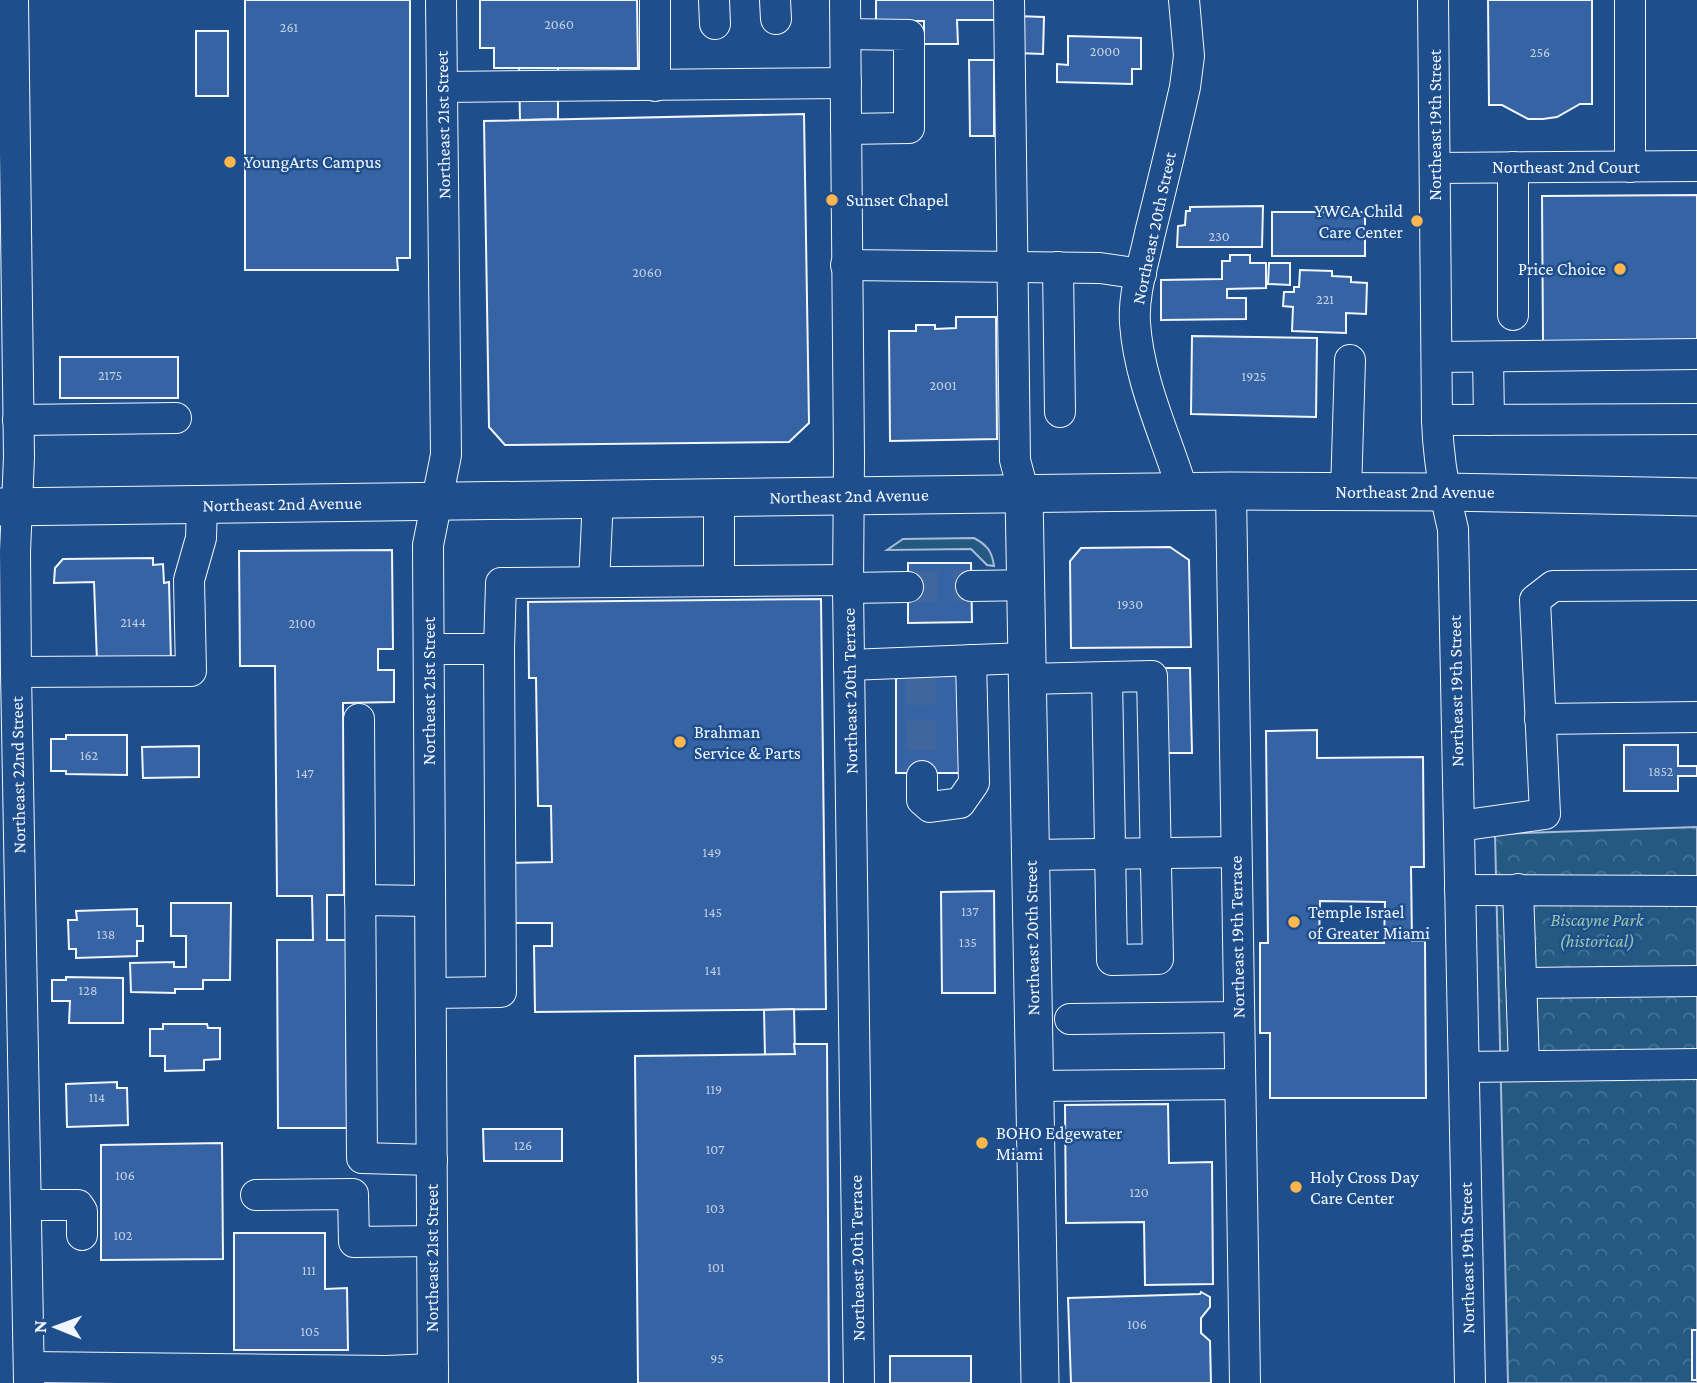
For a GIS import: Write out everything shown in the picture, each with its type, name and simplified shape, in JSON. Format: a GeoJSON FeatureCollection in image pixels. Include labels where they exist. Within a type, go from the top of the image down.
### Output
{"type":"FeatureCollection","features":[{"type":"Feature","properties":{"kind":"main road","name":"Northeast 2nd Avenue"},"geometry":{"type":"LineString","coordinates":[[8,507],[1231,491],[1697,497]]}},
{"type":"Feature","properties":{"kind":"main road","name":"Northeast 20th Street"},"geometry":{"type":"LineString","coordinates":[[1024,494],[1040,1383]]}},
{"type":"Feature","properties":{"kind":"street","name":"Northeast 21st Street"},"geometry":{"type":"LineString","coordinates":[[433,1376],[428,545],[446,455],[441,0]]}},
{"type":"Feature","properties":{"kind":"street"},"geometry":{"type":"LineString","coordinates":[[655,0],[655,86]]}},
{"type":"Feature","properties":{"kind":"street","name":"Northeast 20th Terrace"},"geometry":{"type":"LineString","coordinates":[[845,0],[848,584],[859,1383]]}},
{"type":"Feature","properties":{"kind":"street"},"geometry":{"type":"LineString","coordinates":[[1009,0],[1015,460],[1024,494]]}},
{"type":"Feature","properties":{"kind":"street","name":"Northeast 20th Street"},"geometry":{"type":"LineString","coordinates":[[1183,492],[1153,406],[1140,360],[1134,320],[1141,274],[1185,87],[1189,56],[1185,0]]}},
{"type":"Feature","properties":{"kind":"street","name":"Northeast 19th Street"},"geometry":{"type":"LineString","coordinates":[[1433,0],[1437,420],[1438,453],[1453,529],[1470,1383]]}},
{"type":"Feature","properties":{"kind":"street"},"geometry":{"type":"LineString","coordinates":[[1630,0],[1630,167]]}},
{"type":"Feature","properties":{"kind":"street","name":"Northeast 22nd Street"},"geometry":{"type":"LineString","coordinates":[[9,5],[8,195],[18,420],[8,507],[15,552],[29,1375]]}},
{"type":"Feature","properties":{"kind":"street"},"geometry":{"type":"LineString","coordinates":[[846,34],[909,35],[909,128],[846,129]]}},
{"type":"Feature","properties":{"kind":"street"},"geometry":{"type":"LineString","coordinates":[[442,87],[846,83]]}},
{"type":"Feature","properties":{"kind":"street","name":"Northeast 2nd Court"},"geometry":{"type":"LineString","coordinates":[[1435,168],[1697,166]]}},
{"type":"Feature","properties":{"kind":"street"},"geometry":{"type":"LineString","coordinates":[[1513,167],[1513,315]]}},
{"type":"Feature","properties":{"kind":"street"},"geometry":{"type":"LineString","coordinates":[[846,265],[1100,268],[1141,274]]}},
{"type":"Feature","properties":{"kind":"street"},"geometry":{"type":"LineString","coordinates":[[1058,267],[1060,412]]}},
{"type":"Feature","properties":{"kind":"street"},"geometry":{"type":"LineString","coordinates":[[1437,357],[1697,354]]}},
{"type":"Feature","properties":{"kind":"street"},"geometry":{"type":"LineString","coordinates":[[1488,357],[1489,420]]}},
{"type":"Feature","properties":{"kind":"street"},"geometry":{"type":"LineString","coordinates":[[1346,492],[1350,360]]}},
{"type":"Feature","properties":{"kind":"street"},"geometry":{"type":"LineString","coordinates":[[18,420],[176,418]]}},
{"type":"Feature","properties":{"kind":"street"},"geometry":{"type":"LineString","coordinates":[[1437,420],[1697,419]]}},
{"type":"Feature","properties":{"kind":"street","name":"Northeast 19th Terrace"},"geometry":{"type":"LineString","coordinates":[[1231,491],[1245,1383]]}},
{"type":"Feature","properties":{"kind":"street"},"geometry":{"type":"LineString","coordinates":[[719,498],[719,580]]}},
{"type":"Feature","properties":{"kind":"street"},"geometry":{"type":"LineString","coordinates":[[594,582],[598,499]]}},
{"type":"Feature","properties":{"kind":"street"},"geometry":{"type":"LineString","coordinates":[[16,671],[191,671],[188,580],[201,538],[202,506]]}},
{"type":"Feature","properties":{"kind":"street"},"geometry":{"type":"LineString","coordinates":[[430,993],[500,992],[501,583],[719,580],[908,587]]}},
{"type":"Feature","properties":{"kind":"street"},"geometry":{"type":"LineString","coordinates":[[971,586],[1025,585]]}},
{"type":"Feature","properties":{"kind":"street"},"geometry":{"type":"LineString","coordinates":[[1459,826],[1545,814],[1535,600],[1553,586],[1697,585]]}},
{"type":"Feature","properties":{"kind":"street"},"geometry":{"type":"LineString","coordinates":[[430,649],[499,649]]}},
{"type":"Feature","properties":{"kind":"street"},"geometry":{"type":"LineString","coordinates":[[922,776],[922,800],[930,807],[960,803],[974,783],[971,660]]}},
{"type":"Feature","properties":{"kind":"street"},"geometry":{"type":"LineString","coordinates":[[849,665],[921,669],[971,660],[1107,677],[1152,676],[1158,959],[1112,960],[1107,677]]}},
{"type":"Feature","properties":{"kind":"street"},"geometry":{"type":"LineString","coordinates":[[1541,719],[1697,717]]}},
{"type":"Feature","properties":{"kind":"street"},"geometry":{"type":"LineString","coordinates":[[359,719],[362,1158],[432,1160]]}},
{"type":"Feature","properties":{"kind":"street"},"geometry":{"type":"LineString","coordinates":[[1030,855],[1236,852]]}},
{"type":"Feature","properties":{"kind":"street"},"geometry":{"type":"LineString","coordinates":[[1518,889],[1524,1066]]}},
{"type":"Feature","properties":{"kind":"street"},"geometry":{"type":"LineString","coordinates":[[1460,890],[1697,891]]}},
{"type":"Feature","properties":{"kind":"street"},"geometry":{"type":"LineString","coordinates":[[360,900],[430,901]]}},
{"type":"Feature","properties":{"kind":"street"},"geometry":{"type":"LineString","coordinates":[[1521,982],[1697,981]]}},
{"type":"Feature","properties":{"kind":"street"},"geometry":{"type":"LineString","coordinates":[[1070,1019],[1238,1017]]}},
{"type":"Feature","properties":{"kind":"street"},"geometry":{"type":"LineString","coordinates":[[1464,1067],[1697,1064]]}},
{"type":"Feature","properties":{"kind":"street"},"geometry":{"type":"LineString","coordinates":[[1034,1086],[1240,1084]]}},
{"type":"Feature","properties":{"kind":"street"},"geometry":{"type":"LineString","coordinates":[[256,1195],[353,1194],[354,1242],[432,1241]]}},
{"type":"Feature","properties":{"kind":"street"},"geometry":{"type":"LineString","coordinates":[[27,1205],[78,1205],[82,1211],[82,1235]]}},
{"type":"Feature","properties":{"kind":"street"},"geometry":{"type":"LineString","coordinates":[[29,1375],[433,1376]]}},
{"type":"Feature","properties":{"kind":"green space"},"geometry":{"type":"Polygon","coordinates":[[[974,538],[988,549],[994,566],[987,565],[971,549],[887,550],[903,539],[974,538]]]}},
{"type":"Feature","properties":{"kind":"green space","name":"Biscayne Park (historical)"},"geometry":{"type":"Polygon","coordinates":[[[1697,827],[1697,1383],[1508,1383],[1495,834],[1697,827]]]}},
{"type":"Feature","properties":{"kind":"building"},"geometry":{"type":"Polygon","coordinates":[[[245,0],[410,0],[410,258],[397,258],[398,270],[245,270],[245,0]]]}},
{"type":"Feature","properties":{"kind":"building"},"geometry":{"type":"Polygon","coordinates":[[[480,0],[637,0],[638,68],[494,68],[494,48],[480,48],[480,0]]]}},
{"type":"Feature","properties":{"kind":"building"},"geometry":{"type":"Polygon","coordinates":[[[876,0],[995,0],[996,20],[957,20],[958,44],[924,44],[924,21],[876,21],[876,0]]]}},
{"type":"Feature","properties":{"kind":"building"},"geometry":{"type":"Polygon","coordinates":[[[1488,0],[1592,0],[1592,104],[1580,104],[1557,117],[1543,119],[1528,119],[1502,105],[1489,105],[1488,0]]]}},
{"type":"Feature","properties":{"kind":"building"},"geometry":{"type":"Polygon","coordinates":[[[1014,16],[1044,17],[1043,54],[1014,53],[1014,16]]]}},
{"type":"Feature","properties":{"kind":"building"},"geometry":{"type":"Polygon","coordinates":[[[196,31],[228,31],[228,96],[196,96],[196,31]]]}},
{"type":"Feature","properties":{"kind":"building"},"geometry":{"type":"Polygon","coordinates":[[[1068,36],[1141,38],[1141,69],[1132,69],[1132,84],[1057,82],[1057,64],[1068,65],[1068,36]]]}},
{"type":"Feature","properties":{"kind":"building"},"geometry":{"type":"Polygon","coordinates":[[[969,60],[994,60],[994,136],[970,136],[969,60]]]}},
{"type":"Feature","properties":{"kind":"building"},"geometry":{"type":"Polygon","coordinates":[[[519,68],[558,68],[558,119],[520,120],[519,68]]]}},
{"type":"Feature","properties":{"kind":"building"},"geometry":{"type":"Polygon","coordinates":[[[804,114],[809,423],[789,442],[505,445],[489,427],[484,121],[804,114]]]}},
{"type":"Feature","properties":{"kind":"building","name":"Price Choice"},"geometry":{"type":"Polygon","coordinates":[[[1697,195],[1697,342],[1543,342],[1542,196],[1697,195]]]}},
{"type":"Feature","properties":{"kind":"building"},"geometry":{"type":"Polygon","coordinates":[[[1263,206],[1262,247],[1177,247],[1178,226],[1185,225],[1186,211],[1190,211],[1190,207],[1263,206]]]}},
{"type":"Feature","properties":{"kind":"building"},"geometry":{"type":"Polygon","coordinates":[[[1272,212],[1365,212],[1365,256],[1272,256],[1272,212]]]}},
{"type":"Feature","properties":{"kind":"building"},"geometry":{"type":"Polygon","coordinates":[[[1230,255],[1250,255],[1250,263],[1266,263],[1266,288],[1227,289],[1227,298],[1246,298],[1246,319],[1161,320],[1161,280],[1222,279],[1222,261],[1230,261],[1230,255]]]}},
{"type":"Feature","properties":{"kind":"building"},"geometry":{"type":"Polygon","coordinates":[[[1269,263],[1290,263],[1290,285],[1268,284],[1269,263]]]}},
{"type":"Feature","properties":{"kind":"building"},"geometry":{"type":"Polygon","coordinates":[[[1300,270],[1332,271],[1332,276],[1351,277],[1351,282],[1367,283],[1366,314],[1346,313],[1346,333],[1292,331],[1293,307],[1283,306],[1284,292],[1294,292],[1294,287],[1299,287],[1300,270]]]}},
{"type":"Feature","properties":{"kind":"building"},"geometry":{"type":"Polygon","coordinates":[[[956,317],[996,317],[997,439],[890,441],[889,331],[916,331],[916,325],[935,325],[935,329],[956,328],[956,317]]]}},
{"type":"Feature","properties":{"kind":"building"},"geometry":{"type":"Polygon","coordinates":[[[1192,336],[1317,338],[1316,417],[1191,414],[1192,336]]]}},
{"type":"Feature","properties":{"kind":"building"},"geometry":{"type":"Polygon","coordinates":[[[60,357],[178,357],[178,398],[60,398],[60,357]]]}},
{"type":"Feature","properties":{"kind":"building"},"geometry":{"type":"Polygon","coordinates":[[[1170,547],[1189,560],[1191,647],[1071,648],[1070,561],[1081,548],[1170,547]]]}},
{"type":"Feature","properties":{"kind":"building"},"geometry":{"type":"Polygon","coordinates":[[[392,550],[393,649],[378,649],[378,670],[394,670],[394,702],[343,703],[344,895],[327,895],[327,940],[346,940],[347,1128],[278,1128],[277,940],[313,940],[312,896],[277,896],[275,666],[240,666],[239,551],[392,550]]]}},
{"type":"Feature","properties":{"kind":"building"},"geometry":{"type":"Polygon","coordinates":[[[153,558],[153,565],[163,564],[164,583],[169,582],[171,661],[97,662],[94,582],[54,583],[55,568],[63,559],[153,558]]]}},
{"type":"Feature","properties":{"kind":"building"},"geometry":{"type":"Polygon","coordinates":[[[908,563],[971,563],[972,622],[908,623],[908,563]]]}},
{"type":"Feature","properties":{"kind":"building","name":"Brahman Service & Parts"},"geometry":{"type":"Polygon","coordinates":[[[821,599],[826,1009],[535,1012],[534,946],[552,946],[552,923],[509,923],[508,863],[552,862],[551,806],[538,806],[536,678],[529,678],[528,602],[821,599]]]}},
{"type":"Feature","properties":{"kind":"building"},"geometry":{"type":"Polygon","coordinates":[[[1164,668],[1190,668],[1192,753],[1166,753],[1164,668]]]}},
{"type":"Feature","properties":{"kind":"building"},"geometry":{"type":"Polygon","coordinates":[[[966,674],[966,773],[896,773],[896,676],[966,674]]]}},
{"type":"Feature","properties":{"kind":"building","name":"Temple Israel of Greater Miami"},"geometry":{"type":"Polygon","coordinates":[[[1317,730],[1317,758],[1423,757],[1424,867],[1411,867],[1412,941],[1425,941],[1426,1098],[1270,1098],[1270,1033],[1260,1033],[1260,943],[1268,943],[1266,731],[1317,730]],[[1320,901],[1319,943],[1384,943],[1385,902],[1320,901]]]}},
{"type":"Feature","properties":{"kind":"building"},"geometry":{"type":"Polygon","coordinates":[[[66,735],[127,735],[127,775],[66,774],[66,771],[51,771],[51,739],[66,739],[66,735]]]}},
{"type":"Feature","properties":{"kind":"building"},"geometry":{"type":"Polygon","coordinates":[[[1624,745],[1678,745],[1678,766],[1697,766],[1697,776],[1678,776],[1678,791],[1624,791],[1624,745]]]}},
{"type":"Feature","properties":{"kind":"building"},"geometry":{"type":"Polygon","coordinates":[[[199,746],[199,777],[143,778],[142,747],[199,746]]]}},
{"type":"Feature","properties":{"kind":"building"},"geometry":{"type":"Polygon","coordinates":[[[994,891],[995,993],[942,993],[941,892],[994,891]]]}},
{"type":"Feature","properties":{"kind":"building"},"geometry":{"type":"Polygon","coordinates":[[[171,903],[231,903],[230,980],[203,980],[203,989],[175,989],[175,993],[131,992],[130,963],[174,962],[174,967],[186,967],[186,936],[171,936],[171,903]]]}},
{"type":"Feature","properties":{"kind":"building"},"geometry":{"type":"Polygon","coordinates":[[[137,909],[137,926],[143,926],[143,941],[137,941],[137,956],[76,958],[76,949],[69,949],[68,920],[77,920],[76,911],[137,909]]]}},
{"type":"Feature","properties":{"kind":"building"},"geometry":{"type":"Polygon","coordinates":[[[66,977],[123,978],[123,1023],[69,1023],[70,1001],[52,1001],[52,980],[66,980],[66,977]]]}},
{"type":"Feature","properties":{"kind":"building"},"geometry":{"type":"Polygon","coordinates":[[[794,1009],[795,1054],[765,1055],[764,1010],[794,1009]]]}},
{"type":"Feature","properties":{"kind":"building"},"geometry":{"type":"Polygon","coordinates":[[[163,1024],[207,1024],[208,1028],[220,1028],[220,1059],[204,1060],[204,1070],[165,1071],[165,1056],[150,1056],[150,1029],[163,1029],[163,1024]]]}},
{"type":"Feature","properties":{"kind":"building"},"geometry":{"type":"Polygon","coordinates":[[[794,1044],[827,1044],[829,1383],[638,1383],[635,1056],[795,1054],[794,1044]]]}},
{"type":"Feature","properties":{"kind":"building"},"geometry":{"type":"Polygon","coordinates":[[[117,1082],[117,1088],[127,1088],[128,1125],[67,1127],[66,1084],[117,1082]]]}},
{"type":"Feature","properties":{"kind":"building"},"geometry":{"type":"Polygon","coordinates":[[[1168,1104],[1169,1163],[1212,1162],[1213,1284],[1145,1285],[1144,1222],[1066,1223],[1065,1105],[1168,1104]]]}},
{"type":"Feature","properties":{"kind":"building"},"geometry":{"type":"Polygon","coordinates":[[[483,1129],[562,1129],[562,1161],[484,1161],[483,1129]]]}},
{"type":"Feature","properties":{"kind":"building"},"geometry":{"type":"Polygon","coordinates":[[[222,1143],[223,1259],[101,1260],[101,1145],[222,1143]]]}},
{"type":"Feature","properties":{"kind":"building"},"geometry":{"type":"Polygon","coordinates":[[[234,1233],[325,1233],[325,1289],[347,1288],[348,1350],[234,1350],[234,1233]]]}},
{"type":"Feature","properties":{"kind":"building"},"geometry":{"type":"Polygon","coordinates":[[[1201,1292],[1210,1297],[1210,1307],[1201,1318],[1201,1333],[1210,1341],[1211,1383],[1071,1383],[1068,1298],[1201,1292]]]}},
{"type":"Feature","properties":{"kind":"building"},"geometry":{"type":"Polygon","coordinates":[[[1692,1330],[1697,1330],[1697,1380],[1692,1380],[1692,1330]]]}},
{"type":"Feature","properties":{"kind":"building"},"geometry":{"type":"Polygon","coordinates":[[[890,1356],[971,1356],[971,1383],[890,1383],[890,1356]]]}},
{"type":"Feature","properties":{"kind":"tunnel"},"geometry":{"type":"LineString","coordinates":[[908,587],[971,586]]}},
{"type":"Feature","properties":{"kind":"tunnel"},"geometry":{"type":"LineString","coordinates":[[921,675],[922,776]]}},
{"type":"Feature","properties":{"kind":"place","name":"YoungArts Campus"},"geometry":{"type":"Point","coordinates":[230,162]}},
{"type":"Feature","properties":{"kind":"place","name":"Sunset Chapel"},"geometry":{"type":"Point","coordinates":[832,200]}},
{"type":"Feature","properties":{"kind":"place","name":"YWCA Child Care Center"},"geometry":{"type":"Point","coordinates":[1417,221]}},
{"type":"Feature","properties":{"kind":"place","name":"Price Choice"},"geometry":{"type":"Point","coordinates":[1620,269]}},
{"type":"Feature","properties":{"kind":"place","name":"Brahman Service & Parts"},"geometry":{"type":"Point","coordinates":[680,742]}},
{"type":"Feature","properties":{"kind":"place","name":"Temple Israel of Greater Miami"},"geometry":{"type":"Point","coordinates":[1294,922]}},
{"type":"Feature","properties":{"kind":"place","name":"BOHO Edgewater Miami"},"geometry":{"type":"Point","coordinates":[982,1143]}},
{"type":"Feature","properties":{"kind":"place","name":"Holy Cross Day Care Center"},"geometry":{"type":"Point","coordinates":[1296,1187]}}]}
